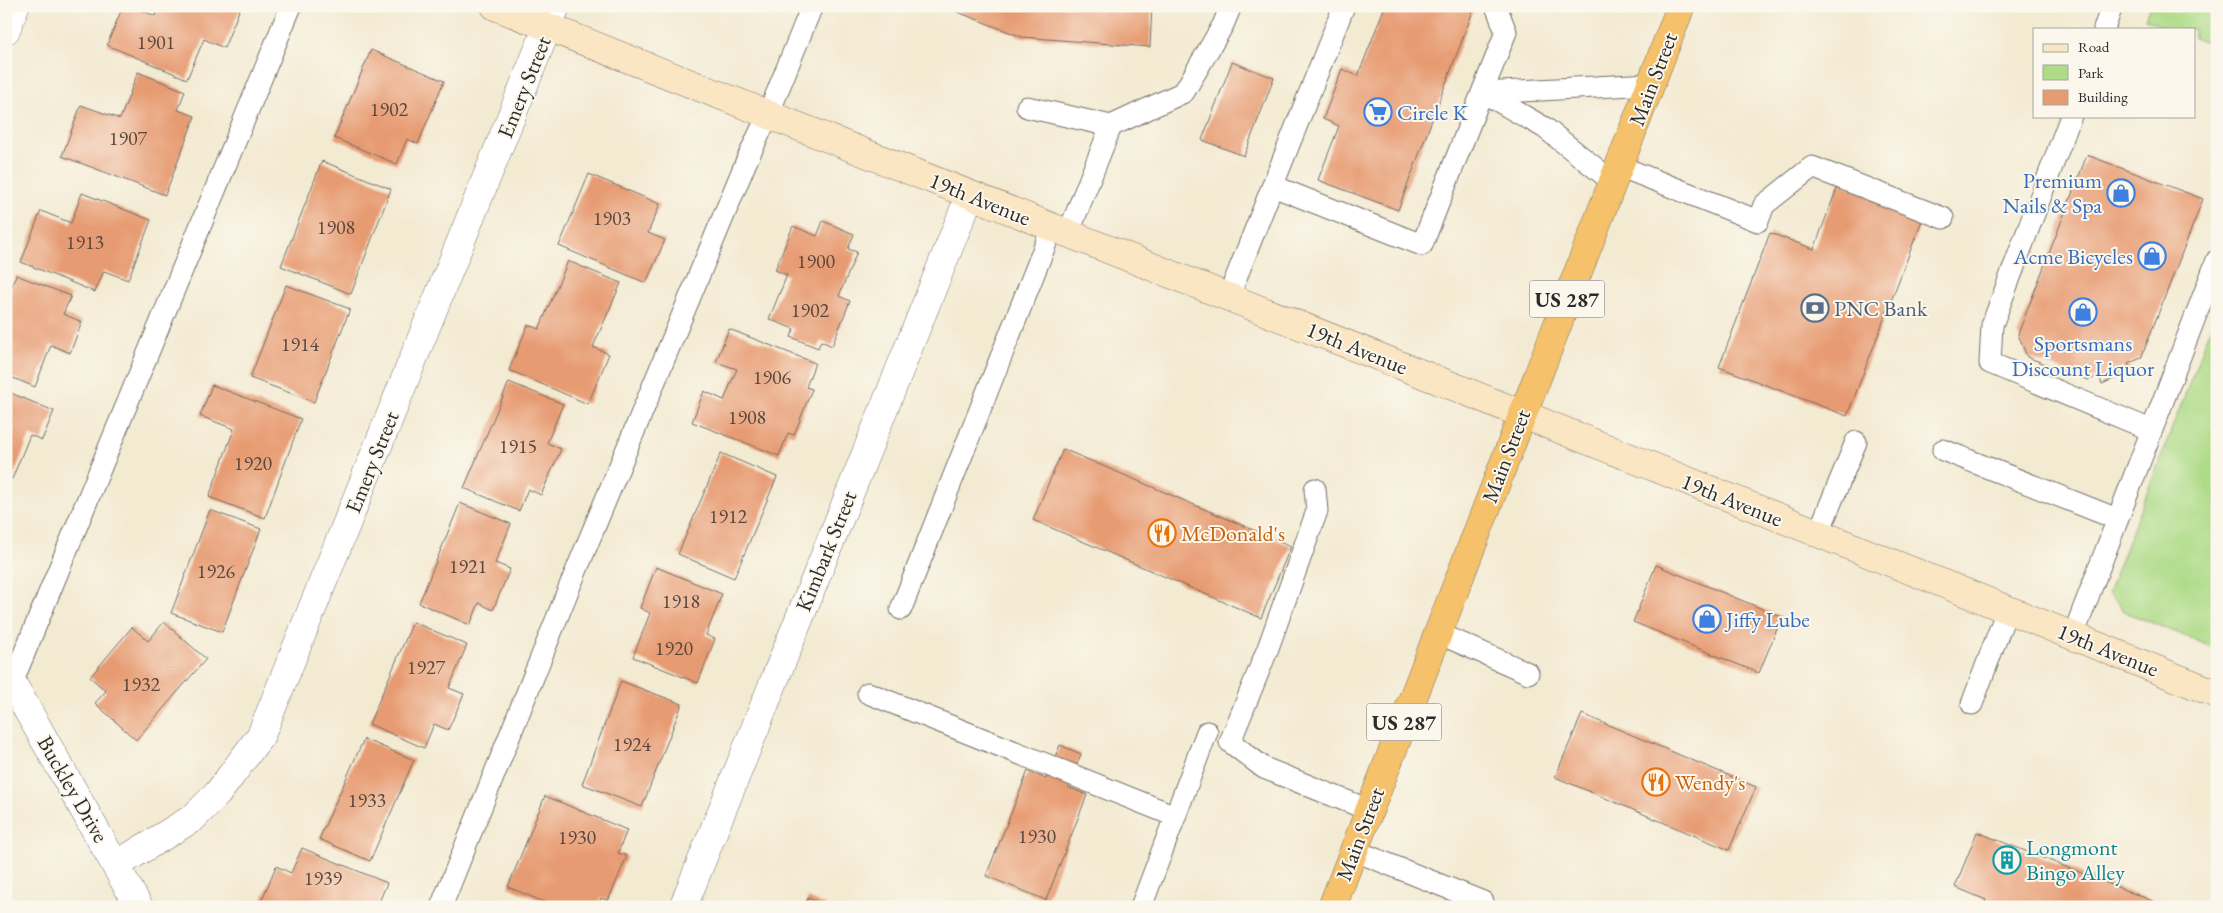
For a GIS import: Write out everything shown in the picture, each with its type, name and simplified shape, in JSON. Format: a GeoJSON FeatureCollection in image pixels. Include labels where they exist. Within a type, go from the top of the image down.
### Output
{"type":"FeatureCollection","features":[{"type":"Feature","properties":{"kind":"highway","name":"Main Street"},"geometry":{"type":"LineString","coordinates":[[1332,907],[1681,6]]}},
{"type":"Feature","properties":{"kind":"street"},"geometry":{"type":"LineString","coordinates":[[6,30],[16,6]]}},
{"type":"Feature","properties":{"kind":"street","name":"19th Avenue"},"geometry":{"type":"LineString","coordinates":[[495,6],[552,17],[768,115],[2217,694]]}},
{"type":"Feature","properties":{"kind":"street","name":"Emery Street"},"geometry":{"type":"LineString","coordinates":[[116,864],[192,818],[218,793],[261,735],[552,17]]}},
{"type":"Feature","properties":{"kind":"street","name":"Kimbark Street"},"geometry":{"type":"LineString","coordinates":[[683,907],[970,195]]}},
{"type":"Feature","properties":{"kind":"street","name":"Buckley Drive"},"geometry":{"type":"LineString","coordinates":[[9,678],[116,864],[138,907]]}},
{"type":"Feature","properties":{"kind":"lane"},"geometry":{"type":"LineString","coordinates":[[9,678],[291,6]]}},
{"type":"Feature","properties":{"kind":"lane"},"geometry":{"type":"LineString","coordinates":[[441,907],[582,556],[812,6]]}},
{"type":"Feature","properties":{"kind":"lane"},"geometry":{"type":"LineString","coordinates":[[1027,107],[1111,126],[1184,92],[1223,25],[1231,6]]}},
{"type":"Feature","properties":{"kind":"lane"},"geometry":{"type":"LineString","coordinates":[[1228,298],[1344,6]]}},
{"type":"Feature","properties":{"kind":"lane"},"geometry":{"type":"LineString","coordinates":[[1272,186],[1422,245],[1484,93],[1506,32],[1496,6]]}},
{"type":"Feature","properties":{"kind":"lane"},"geometry":{"type":"LineString","coordinates":[[2104,28],[2112,6]]}},
{"type":"Feature","properties":{"kind":"lane"},"geometry":{"type":"LineString","coordinates":[[1484,93],[1651,84]]}},
{"type":"Feature","properties":{"kind":"lane"},"geometry":{"type":"LineString","coordinates":[[1484,93],[1545,128],[1616,174],[1758,221],[1764,205],[1812,168],[1943,218]]}},
{"type":"Feature","properties":{"kind":"lane"},"geometry":{"type":"LineString","coordinates":[[2070,118],[1992,325],[1990,363],[2152,430]]}},
{"type":"Feature","properties":{"kind":"lane"},"geometry":{"type":"LineString","coordinates":[[901,609],[1060,231],[1111,126]]}},
{"type":"Feature","properties":{"kind":"lane"},"geometry":{"type":"LineString","coordinates":[[2073,636],[2217,260]]}},
{"type":"Feature","properties":{"kind":"lane"},"geometry":{"type":"LineString","coordinates":[[1818,534],[1856,442]]}},
{"type":"Feature","properties":{"kind":"lane"},"geometry":{"type":"LineString","coordinates":[[1943,450],[2117,519]]}},
{"type":"Feature","properties":{"kind":"lane"},"geometry":{"type":"LineString","coordinates":[[1315,489],[1317,511],[1268,648],[1230,742],[1264,768],[1369,810]]}},
{"type":"Feature","properties":{"kind":"lane"},"geometry":{"type":"LineString","coordinates":[[1972,704],[2007,610]]}},
{"type":"Feature","properties":{"kind":"lane"},"geometry":{"type":"LineString","coordinates":[[1438,633],[1528,673]]}},
{"type":"Feature","properties":{"kind":"lane"},"geometry":{"type":"LineString","coordinates":[[868,693],[1175,816]]}},
{"type":"Feature","properties":{"kind":"lane"},"geometry":{"type":"LineString","coordinates":[[1141,907],[1207,732]]}},
{"type":"Feature","properties":{"kind":"lane"},"geometry":{"type":"LineString","coordinates":[[1353,850],[1483,902]]}},
{"type":"Feature","properties":{"kind":"green space"},"geometry":{"type":"Polygon","coordinates":[[[2150,6],[2217,6],[2217,47],[2196,39],[2196,28],[2168,28],[2145,19],[2150,6]]]}},
{"type":"Feature","properties":{"kind":"green space"},"geometry":{"type":"Polygon","coordinates":[[[2217,312],[2217,649],[2123,611],[2118,602],[2108,593],[2217,312]]]}},
{"type":"Feature","properties":{"kind":"building"},"geometry":{"type":"Polygon","coordinates":[[[123,6],[131,6],[155,16],[159,6],[241,6],[224,48],[204,39],[187,79],[107,45],[123,6]]]}},
{"type":"Feature","properties":{"kind":"building"},"geometry":{"type":"Polygon","coordinates":[[[942,6],[1152,6],[1150,47],[1022,37],[942,6]]]}},
{"type":"Feature","properties":{"kind":"building","name":"Circle K"},"geometry":{"type":"Polygon","coordinates":[[[1385,6],[1475,6],[1398,210],[1318,180],[1339,126],[1323,119],[1342,69],[1358,76],[1385,6]]]}},
{"type":"Feature","properties":{"kind":"building"},"geometry":{"type":"Polygon","coordinates":[[[371,50],[444,81],[418,144],[407,139],[397,164],[334,138],[371,50]]]}},
{"type":"Feature","properties":{"kind":"building"},"geometry":{"type":"Polygon","coordinates":[[[1232,62],[1274,78],[1244,156],[1202,140],[1232,62]]]}},
{"type":"Feature","properties":{"kind":"building"},"geometry":{"type":"Polygon","coordinates":[[[138,72],[185,91],[178,110],[195,116],[165,195],[62,156],[81,105],[120,119],[138,72]]]}},
{"type":"Feature","properties":{"kind":"building"},"geometry":{"type":"Polygon","coordinates":[[[2087,155],[2203,199],[2141,358],[2128,364],[2132,371],[2102,384],[2099,376],[2088,380],[2027,357],[2018,334],[2087,155]]]}},
{"type":"Feature","properties":{"kind":"building"},"geometry":{"type":"Polygon","coordinates":[[[322,161],[391,189],[351,294],[281,266],[322,161]]]}},
{"type":"Feature","properties":{"kind":"building"},"geometry":{"type":"Polygon","coordinates":[[[589,174],[660,204],[648,233],[665,240],[646,283],[559,246],[589,174]]]}},
{"type":"Feature","properties":{"kind":"building","name":"PNC Bank"},"geometry":{"type":"Polygon","coordinates":[[[1839,183],[1924,215],[1847,416],[1719,367],[1770,233],[1814,249],[1839,183]]]}},
{"type":"Feature","properties":{"kind":"building"},"geometry":{"type":"Polygon","coordinates":[[[82,193],[151,220],[128,280],[104,271],[95,292],[21,262],[41,211],[71,223],[82,193]]]}},
{"type":"Feature","properties":{"kind":"building"},"geometry":{"type":"Polygon","coordinates":[[[823,221],[854,234],[848,249],[857,252],[839,296],[850,301],[832,346],[821,341],[818,348],[791,337],[794,329],[769,319],[787,275],[775,270],[793,226],[817,236],[823,221]]]}},
{"type":"Feature","properties":{"kind":"building"},"geometry":{"type":"Polygon","coordinates":[[[568,261],[621,283],[593,347],[609,354],[588,404],[509,370],[528,325],[539,329],[568,261]]]}},
{"type":"Feature","properties":{"kind":"building"},"geometry":{"type":"Polygon","coordinates":[[[16,275],[71,296],[63,314],[82,322],[70,353],[51,345],[35,387],[6,375],[6,300],[16,275]]]}},
{"type":"Feature","properties":{"kind":"building"},"geometry":{"type":"Polygon","coordinates":[[[286,285],[350,309],[314,402],[250,378],[286,285]]]}},
{"type":"Feature","properties":{"kind":"building"},"geometry":{"type":"Polygon","coordinates":[[[729,329],[815,363],[806,387],[812,389],[794,435],[788,433],[779,456],[692,422],[704,391],[724,400],[737,369],[716,362],[729,329]]]}},
{"type":"Feature","properties":{"kind":"building"},"geometry":{"type":"Polygon","coordinates":[[[509,382],[563,404],[547,443],[561,449],[541,495],[528,489],[519,511],[464,488],[509,382]]]}},
{"type":"Feature","properties":{"kind":"building"},"geometry":{"type":"Polygon","coordinates":[[[212,385],[301,419],[265,518],[209,497],[234,429],[200,416],[212,385]]]}},
{"type":"Feature","properties":{"kind":"building"},"geometry":{"type":"Polygon","coordinates":[[[6,391],[54,411],[42,440],[30,435],[12,479],[6,476],[6,391]]]}},
{"type":"Feature","properties":{"kind":"building","name":"McDonald's"},"geometry":{"type":"Polygon","coordinates":[[[1063,449],[1291,546],[1261,618],[1033,520],[1063,449]]]}},
{"type":"Feature","properties":{"kind":"building"},"geometry":{"type":"Polygon","coordinates":[[[721,453],[777,477],[734,578],[678,554],[721,453]]]}},
{"type":"Feature","properties":{"kind":"building"},"geometry":{"type":"Polygon","coordinates":[[[460,503],[511,524],[495,563],[510,569],[493,610],[479,603],[470,625],[419,603],[460,503]]]}},
{"type":"Feature","properties":{"kind":"building"},"geometry":{"type":"Polygon","coordinates":[[[210,510],[261,529],[222,632],[171,613],[210,510]]]}},
{"type":"Feature","properties":{"kind":"building","name":"Jiffy Lube"},"geometry":{"type":"Polygon","coordinates":[[[1656,565],[1782,617],[1759,673],[1633,622],[1656,565]]]}},
{"type":"Feature","properties":{"kind":"building"},"geometry":{"type":"Polygon","coordinates":[[[656,567],[722,594],[706,635],[715,639],[698,683],[633,657],[650,613],[640,608],[656,567]]]}},
{"type":"Feature","properties":{"kind":"building"},"geometry":{"type":"Polygon","coordinates":[[[164,622],[206,659],[136,740],[95,703],[106,691],[90,677],[132,627],[148,641],[164,622]]]}},
{"type":"Feature","properties":{"kind":"building"},"geometry":{"type":"Polygon","coordinates":[[[413,622],[467,645],[449,688],[464,694],[448,730],[434,724],[424,748],[369,724],[413,622]]]}},
{"type":"Feature","properties":{"kind":"building"},"geometry":{"type":"Polygon","coordinates":[[[621,681],[682,704],[642,807],[582,784],[621,681]]]}},
{"type":"Feature","properties":{"kind":"building","name":"Wendy's"},"geometry":{"type":"Polygon","coordinates":[[[1582,714],[1756,787],[1729,850],[1555,777],[1582,714]]]}},
{"type":"Feature","properties":{"kind":"building"},"geometry":{"type":"Polygon","coordinates":[[[364,739],[414,760],[370,861],[319,839],[364,739]]]}},
{"type":"Feature","properties":{"kind":"building"},"geometry":{"type":"Polygon","coordinates":[[[1060,745],[1081,754],[1068,787],[1087,795],[1046,900],[986,876],[1028,771],[1046,779],[1060,745]]]}},
{"type":"Feature","properties":{"kind":"building"},"geometry":{"type":"Polygon","coordinates":[[[545,796],[627,830],[618,853],[627,856],[608,901],[601,898],[598,907],[556,907],[508,887],[545,796]]]}},
{"type":"Feature","properties":{"kind":"building","name":"Longmont Bingo Alley"},"geometry":{"type":"Polygon","coordinates":[[[1977,832],[2168,907],[1984,907],[1986,900],[1955,887],[1977,832]]]}},
{"type":"Feature","properties":{"kind":"building"},"geometry":{"type":"Polygon","coordinates":[[[302,848],[387,883],[377,907],[259,907],[276,866],[291,873],[302,848]]]}},
{"type":"Feature","properties":{"kind":"building"},"geometry":{"type":"Polygon","coordinates":[[[6,897],[12,907],[6,907],[6,897]]]}},
{"type":"Feature","properties":{"kind":"building"},"geometry":{"type":"Polygon","coordinates":[[[808,898],[829,907],[804,907],[808,898]]]}},
{"type":"Feature","properties":{"kind":"building"},"geometry":{"type":"Polygon","coordinates":[[[35,901],[38,907],[24,907],[35,901]]]}},
{"type":"Feature","properties":{"kind":"waterway"},"geometry":{"type":"LineString","coordinates":[[2211,6],[2217,12]]}},
{"type":"Feature","properties":{"kind":"place","name":"Circle K"},"geometry":{"type":"Point","coordinates":[1378,112]}},
{"type":"Feature","properties":{"kind":"place","name":"Premium Nails & Spa"},"geometry":{"type":"Point","coordinates":[2121,193]}},
{"type":"Feature","properties":{"kind":"place","name":"Acme Bicycles"},"geometry":{"type":"Point","coordinates":[2152,256]}},
{"type":"Feature","properties":{"kind":"place","name":"PNC Bank"},"geometry":{"type":"Point","coordinates":[1815,308]}},
{"type":"Feature","properties":{"kind":"place","name":"Sportsmans Discount Liquor"},"geometry":{"type":"Point","coordinates":[2083,312]}},
{"type":"Feature","properties":{"kind":"place","name":"McDonald's"},"geometry":{"type":"Point","coordinates":[1162,533]}},
{"type":"Feature","properties":{"kind":"place","name":"Jiffy Lube"},"geometry":{"type":"Point","coordinates":[1707,619]}},
{"type":"Feature","properties":{"kind":"place","name":"Wendy's"},"geometry":{"type":"Point","coordinates":[1656,782]}},
{"type":"Feature","properties":{"kind":"place","name":"Longmont Bingo Alley"},"geometry":{"type":"Point","coordinates":[2007,860]}}]}
